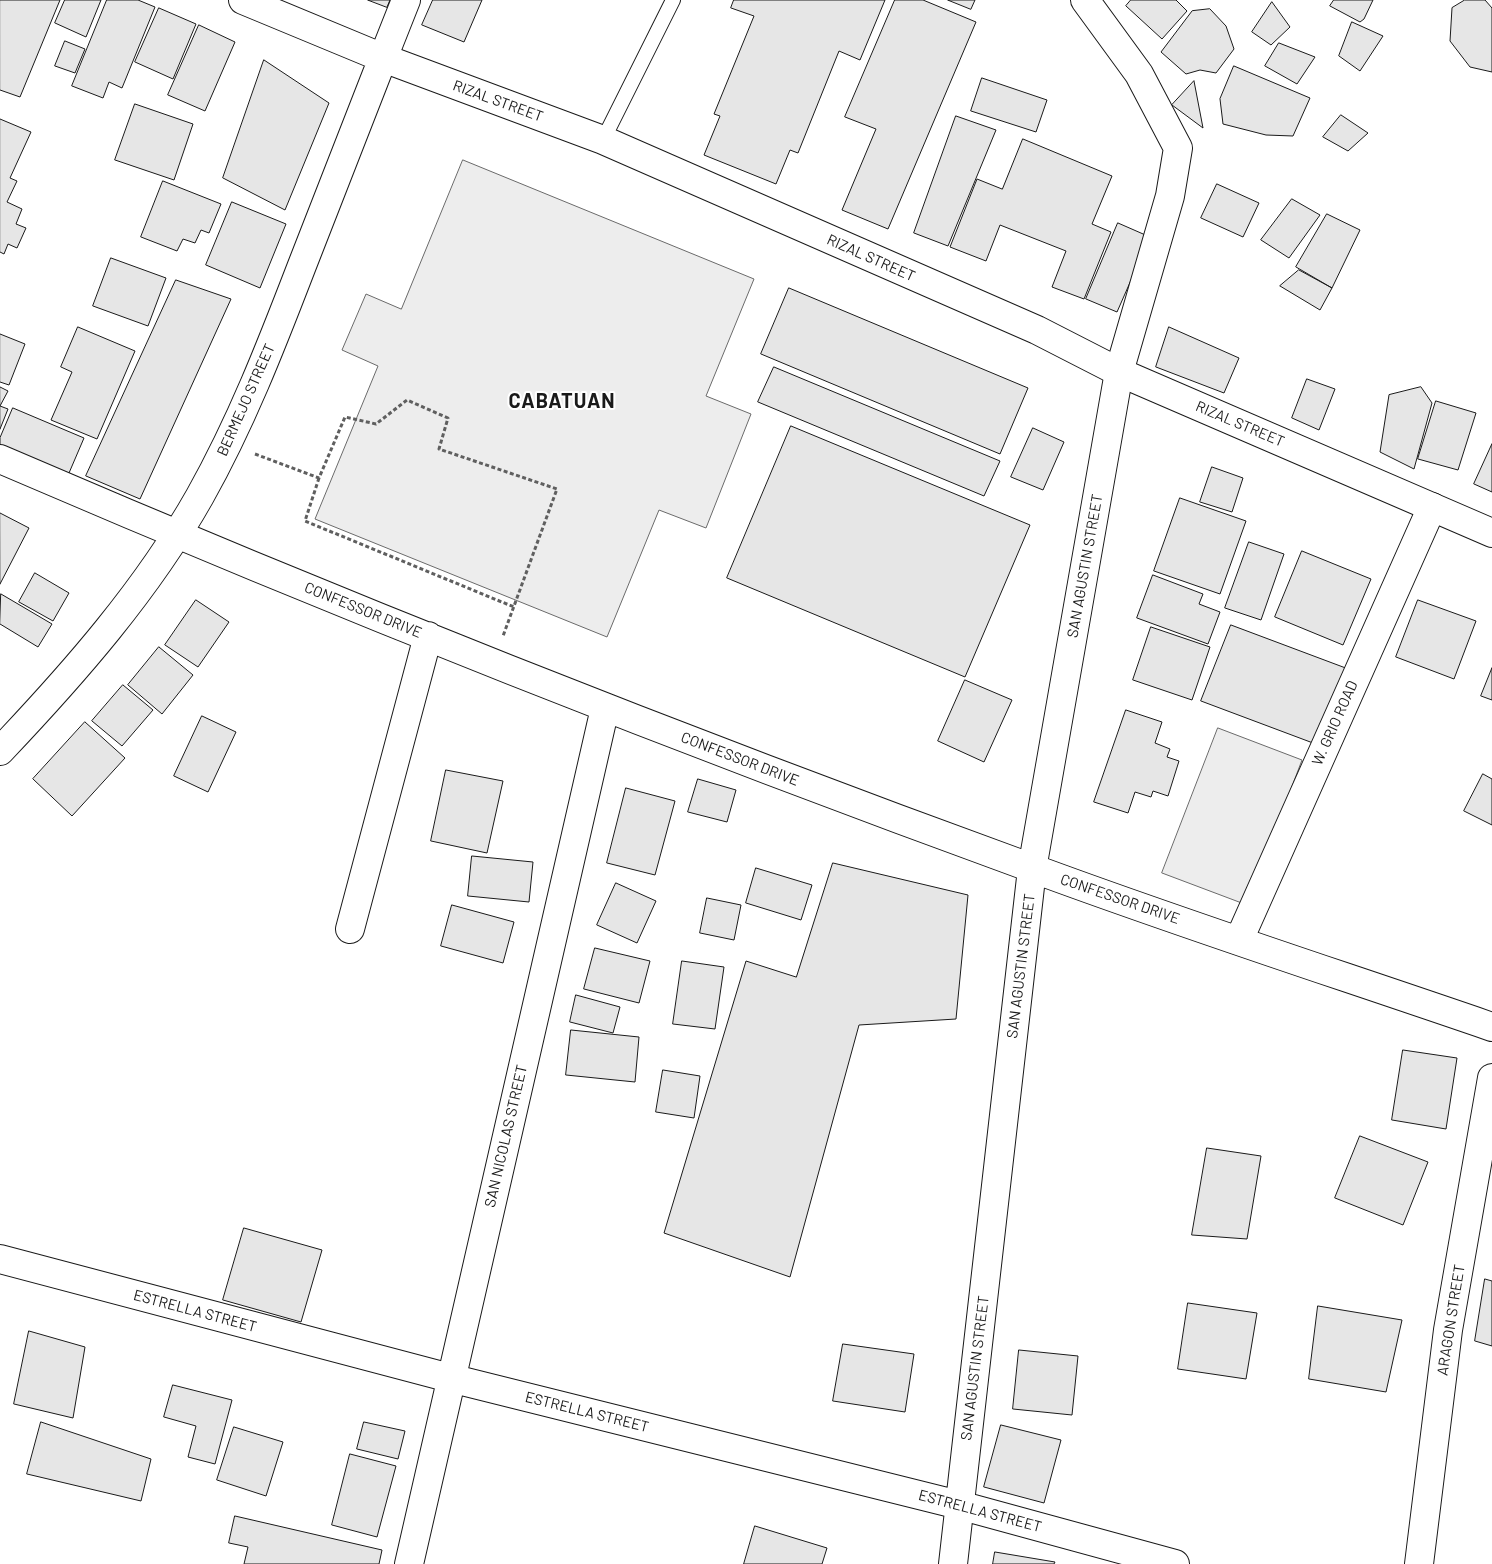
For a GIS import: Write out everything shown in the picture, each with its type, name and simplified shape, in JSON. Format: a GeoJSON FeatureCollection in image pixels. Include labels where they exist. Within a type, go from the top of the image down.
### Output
{"type":"FeatureCollection","features":[{"type":"Feature","properties":{"kind":"street","name":"RIZAL STREET"},"geometry":{"type":"LineString","coordinates":[[243,0],[383,58],[603,140],[1037,330],[1119,372],[1492,533]]}},
{"type":"Feature","properties":{"kind":"street","name":"BERMEJO STREET"},"geometry":{"type":"LineString","coordinates":[[0,751],[104,634],[140,588],[176,535],[229,444],[263,368],[406,0]]}},
{"type":"Feature","properties":{"kind":"street","name":"SAN AGUSTIN STREET"},"geometry":{"type":"LineString","coordinates":[[953,1564],[1032,868],[1119,372],[1170,196],[1178,148],[1139,74],[1085,0]]}},
{"type":"Feature","properties":{"kind":"street","name":"CONFESSOR DRIVE"},"geometry":{"type":"LineString","coordinates":[[0,459],[176,535],[605,708],[1032,868],[1492,1026]]}},
{"type":"Feature","properties":{"kind":"street","name":"W. GRIO ROAD"},"geometry":{"type":"LineString","coordinates":[[1239,940],[1432,507]]}},
{"type":"Feature","properties":{"kind":"street"},"geometry":{"type":"LineString","coordinates":[[350,929],[428,636]]}},
{"type":"Feature","properties":{"kind":"street","name":"SAN NICOLAS STREET"},"geometry":{"type":"LineString","coordinates":[[409,1564],[450,1378],[605,708]]}},
{"type":"Feature","properties":{"kind":"street","name":"ARAGON STREET"},"geometry":{"type":"LineString","coordinates":[[1420,1564],[1448,1330],[1492,1078]]}},
{"type":"Feature","properties":{"kind":"street","name":"ESTRELLA STREET"},"geometry":{"type":"LineString","coordinates":[[0,1259],[450,1378],[959,1504],[1175,1564]]}},
{"type":"Feature","properties":{"kind":"lane"},"geometry":{"type":"LineString","coordinates":[[603,140],[673,0]]}},
{"type":"Feature","properties":{"kind":"path"},"geometry":{"type":"LineString","coordinates":[[494,662],[557,489],[439,449],[448,418],[407,400],[376,424],[345,417],[319,478],[305,521],[514,606]]}},
{"type":"Feature","properties":{"kind":"path"},"geometry":{"type":"LineString","coordinates":[[229,444],[319,478]]}},
{"type":"Feature","properties":{"kind":"shaded area"},"geometry":{"type":"Polygon","coordinates":[[[463,160],[754,279],[706,396],[751,414],[706,528],[659,510],[607,637],[315,519],[378,366],[342,350],[366,294],[401,309],[463,160]]]}},
{"type":"Feature","properties":{"kind":"shaded area"},"geometry":{"type":"Polygon","coordinates":[[[1218,728],[1302,760],[1247,905],[1162,873],[1218,728]]]}},
{"type":"Feature","properties":{"kind":"building"},"geometry":{"type":"Polygon","coordinates":[[[0,0],[60,0],[20,97],[0,90],[0,0]]]}},
{"type":"Feature","properties":{"kind":"building"},"geometry":{"type":"Polygon","coordinates":[[[65,0],[101,0],[86,37],[55,23],[65,0]]]}},
{"type":"Feature","properties":{"kind":"building"},"geometry":{"type":"Polygon","coordinates":[[[107,0],[138,0],[155,7],[122,88],[109,82],[103,98],[72,86],[107,0]]]}},
{"type":"Feature","properties":{"kind":"building"},"geometry":{"type":"Polygon","coordinates":[[[368,0],[390,0],[387,7],[368,0]]]}},
{"type":"Feature","properties":{"kind":"building"},"geometry":{"type":"Polygon","coordinates":[[[433,0],[482,0],[464,42],[422,25],[433,0]]]}},
{"type":"Feature","properties":{"kind":"building"},"geometry":{"type":"Polygon","coordinates":[[[734,0],[885,0],[860,60],[839,51],[798,153],[790,150],[776,184],[704,155],[720,116],[714,114],[754,16],[731,8],[734,0]]]}},
{"type":"Feature","properties":{"kind":"building"},"geometry":{"type":"Polygon","coordinates":[[[895,0],[923,0],[976,22],[888,229],[842,210],[876,129],[845,117],[895,0]]]}},
{"type":"Feature","properties":{"kind":"building"},"geometry":{"type":"Polygon","coordinates":[[[948,0],[975,0],[971,9],[948,0]]]}},
{"type":"Feature","properties":{"kind":"building"},"geometry":{"type":"Polygon","coordinates":[[[1131,0],[1176,0],[1187,11],[1162,39],[1126,6],[1131,0]]]}},
{"type":"Feature","properties":{"kind":"building"},"geometry":{"type":"Polygon","coordinates":[[[1334,0],[1373,0],[1364,19],[1360,22],[1330,6],[1334,0]]]}},
{"type":"Feature","properties":{"kind":"building"},"geometry":{"type":"Polygon","coordinates":[[[1465,0],[1485,0],[1492,8],[1492,72],[1470,67],[1450,41],[1452,8],[1465,0]]]}},
{"type":"Feature","properties":{"kind":"building"},"geometry":{"type":"Polygon","coordinates":[[[1272,2],[1290,27],[1271,45],[1252,32],[1272,2]]]}},
{"type":"Feature","properties":{"kind":"building"},"geometry":{"type":"Polygon","coordinates":[[[159,8],[196,24],[173,79],[135,62],[159,8]]]}},
{"type":"Feature","properties":{"kind":"building"},"geometry":{"type":"Polygon","coordinates":[[[1210,9],[1226,26],[1234,49],[1216,73],[1200,70],[1186,74],[1161,52],[1192,11],[1210,9]]]}},
{"type":"Feature","properties":{"kind":"building"},"geometry":{"type":"Polygon","coordinates":[[[1352,22],[1383,36],[1360,71],[1339,56],[1352,22]]]}},
{"type":"Feature","properties":{"kind":"building"},"geometry":{"type":"Polygon","coordinates":[[[199,25],[235,42],[205,111],[168,95],[199,25]]]}},
{"type":"Feature","properties":{"kind":"building"},"geometry":{"type":"Polygon","coordinates":[[[65,41],[85,49],[75,73],[55,66],[65,41]]]}},
{"type":"Feature","properties":{"kind":"building"},"geometry":{"type":"Polygon","coordinates":[[[1279,43],[1315,57],[1297,84],[1265,66],[1279,43]]]}},
{"type":"Feature","properties":{"kind":"building"},"geometry":{"type":"Polygon","coordinates":[[[264,60],[329,103],[285,210],[223,178],[264,60]]]}},
{"type":"Feature","properties":{"kind":"building"},"geometry":{"type":"Polygon","coordinates":[[[1234,66],[1310,98],[1293,136],[1266,135],[1223,124],[1220,99],[1234,66]]]}},
{"type":"Feature","properties":{"kind":"building"},"geometry":{"type":"Polygon","coordinates":[[[982,78],[1047,100],[1036,132],[971,111],[982,78]]]}},
{"type":"Feature","properties":{"kind":"building"},"geometry":{"type":"Polygon","coordinates":[[[1194,81],[1203,128],[1172,105],[1194,81]]]}},
{"type":"Feature","properties":{"kind":"building"},"geometry":{"type":"Polygon","coordinates":[[[135,104],[193,124],[174,180],[115,160],[135,104]]]}},
{"type":"Feature","properties":{"kind":"building"},"geometry":{"type":"Polygon","coordinates":[[[1341,115],[1368,133],[1348,151],[1323,137],[1341,115]]]}},
{"type":"Feature","properties":{"kind":"building"},"geometry":{"type":"Polygon","coordinates":[[[956,116],[996,130],[948,246],[914,233],[956,116]]]}},
{"type":"Feature","properties":{"kind":"building"},"geometry":{"type":"Polygon","coordinates":[[[0,119],[31,132],[10,178],[17,181],[7,202],[22,209],[16,224],[26,228],[17,248],[8,244],[4,254],[0,252],[0,119]]]}},
{"type":"Feature","properties":{"kind":"building"},"geometry":{"type":"Polygon","coordinates":[[[1023,139],[1112,176],[1092,224],[1111,232],[1084,299],[1052,287],[1066,251],[1000,225],[986,261],[950,247],[977,179],[1002,189],[1023,139]]]}},
{"type":"Feature","properties":{"kind":"building"},"geometry":{"type":"Polygon","coordinates":[[[163,181],[221,204],[209,233],[201,230],[195,243],[183,239],[177,251],[141,237],[163,181]]]}},
{"type":"Feature","properties":{"kind":"building"},"geometry":{"type":"Polygon","coordinates":[[[1217,184],[1259,203],[1243,237],[1201,218],[1217,184]]]}},
{"type":"Feature","properties":{"kind":"building"},"geometry":{"type":"Polygon","coordinates":[[[1292,199],[1320,215],[1289,258],[1261,240],[1292,199]]]}},
{"type":"Feature","properties":{"kind":"building"},"geometry":{"type":"Polygon","coordinates":[[[232,202],[286,224],[260,288],[206,265],[232,202]]]}},
{"type":"Feature","properties":{"kind":"building"},"geometry":{"type":"Polygon","coordinates":[[[1327,214],[1360,230],[1332,288],[1296,267],[1327,214]]]}},
{"type":"Feature","properties":{"kind":"building"},"geometry":{"type":"Polygon","coordinates":[[[1118,223],[1150,237],[1117,312],[1086,299],[1118,223]]]}},
{"type":"Feature","properties":{"kind":"building"},"geometry":{"type":"Polygon","coordinates":[[[111,258],[166,278],[148,326],[93,306],[111,258]]]}},
{"type":"Feature","properties":{"kind":"building"},"geometry":{"type":"Polygon","coordinates":[[[1299,270],[1332,288],[1320,310],[1280,286],[1299,270]]]}},
{"type":"Feature","properties":{"kind":"building"},"geometry":{"type":"Polygon","coordinates":[[[176,280],[231,299],[140,499],[86,476],[176,280]]]}},
{"type":"Feature","properties":{"kind":"building"},"geometry":{"type":"Polygon","coordinates":[[[789,288],[1028,388],[1000,454],[761,354],[789,288]]]}},
{"type":"Feature","properties":{"kind":"building"},"geometry":{"type":"Polygon","coordinates":[[[78,327],[135,351],[97,439],[51,420],[72,372],[61,367],[78,327]]]}},
{"type":"Feature","properties":{"kind":"building"},"geometry":{"type":"Polygon","coordinates":[[[1169,327],[1239,358],[1224,393],[1156,367],[1169,327]]]}},
{"type":"Feature","properties":{"kind":"building"},"geometry":{"type":"Polygon","coordinates":[[[0,334],[25,344],[9,385],[0,382],[0,334]]]}},
{"type":"Feature","properties":{"kind":"building"},"geometry":{"type":"Polygon","coordinates":[[[774,367],[1000,461],[984,496],[758,402],[774,367]]]}},
{"type":"Feature","properties":{"kind":"building"},"geometry":{"type":"Polygon","coordinates":[[[1307,379],[1335,389],[1319,430],[1292,418],[1307,379]]]}},
{"type":"Feature","properties":{"kind":"building"},"geometry":{"type":"Polygon","coordinates":[[[0,387],[8,391],[0,406],[0,387]]]}},
{"type":"Feature","properties":{"kind":"building"},"geometry":{"type":"Polygon","coordinates":[[[1421,387],[1432,403],[1414,469],[1380,452],[1389,395],[1421,387]]]}},
{"type":"Feature","properties":{"kind":"building"},"geometry":{"type":"Polygon","coordinates":[[[1436,401],[1476,413],[1458,470],[1418,459],[1436,401]]]}},
{"type":"Feature","properties":{"kind":"building"},"geometry":{"type":"Polygon","coordinates":[[[0,406],[8,409],[0,429],[0,406]]]}},
{"type":"Feature","properties":{"kind":"building"},"geometry":{"type":"Polygon","coordinates":[[[13,408],[84,438],[66,480],[0,452],[0,438],[13,408]]]}},
{"type":"Feature","properties":{"kind":"building"},"geometry":{"type":"Polygon","coordinates":[[[791,426],[1030,525],[965,677],[727,578],[791,426]]]}},
{"type":"Feature","properties":{"kind":"building"},"geometry":{"type":"Polygon","coordinates":[[[1033,428],[1064,442],[1043,490],[1011,477],[1033,428]]]}},
{"type":"Feature","properties":{"kind":"building"},"geometry":{"type":"Polygon","coordinates":[[[1492,444],[1492,492],[1474,484],[1492,444]]]}},
{"type":"Feature","properties":{"kind":"building"},"geometry":{"type":"Polygon","coordinates":[[[1212,467],[1243,478],[1232,512],[1200,502],[1212,467]]]}},
{"type":"Feature","properties":{"kind":"building"},"geometry":{"type":"Polygon","coordinates":[[[1180,498],[1246,521],[1220,594],[1154,571],[1180,498]]]}},
{"type":"Feature","properties":{"kind":"building"},"geometry":{"type":"Polygon","coordinates":[[[0,513],[29,528],[0,584],[0,513]]]}},
{"type":"Feature","properties":{"kind":"building"},"geometry":{"type":"Polygon","coordinates":[[[1249,542],[1284,554],[1261,620],[1225,608],[1249,542]]]}},
{"type":"Feature","properties":{"kind":"building"},"geometry":{"type":"Polygon","coordinates":[[[1302,551],[1371,579],[1343,645],[1275,617],[1302,551]]]}},
{"type":"Feature","properties":{"kind":"building"},"geometry":{"type":"Polygon","coordinates":[[[35,573],[69,593],[53,621],[19,602],[35,573]]]}},
{"type":"Feature","properties":{"kind":"building"},"geometry":{"type":"Polygon","coordinates":[[[1153,575],[1203,594],[1199,604],[1220,612],[1208,644],[1137,618],[1153,575]]]}},
{"type":"Feature","properties":{"kind":"building"},"geometry":{"type":"Polygon","coordinates":[[[1,594],[52,624],[38,647],[0,624],[1,594]]]}},
{"type":"Feature","properties":{"kind":"building"},"geometry":{"type":"Polygon","coordinates":[[[196,600],[229,622],[198,667],[165,645],[196,600]]]}},
{"type":"Feature","properties":{"kind":"building"},"geometry":{"type":"Polygon","coordinates":[[[1418,600],[1476,621],[1454,679],[1396,657],[1418,600]]]}},
{"type":"Feature","properties":{"kind":"building"},"geometry":{"type":"Polygon","coordinates":[[[1231,625],[1351,670],[1321,746],[1201,701],[1231,625]]]}},
{"type":"Feature","properties":{"kind":"building"},"geometry":{"type":"Polygon","coordinates":[[[1151,627],[1210,647],[1192,700],[1133,680],[1151,627]]]}},
{"type":"Feature","properties":{"kind":"building"},"geometry":{"type":"Polygon","coordinates":[[[159,647],[193,675],[162,714],[128,685],[159,647]]]}},
{"type":"Feature","properties":{"kind":"building"},"geometry":{"type":"Polygon","coordinates":[[[1492,668],[1492,700],[1481,696],[1492,668]]]}},
{"type":"Feature","properties":{"kind":"building"},"geometry":{"type":"Polygon","coordinates":[[[965,680],[1012,700],[984,762],[938,741],[965,680]]]}},
{"type":"Feature","properties":{"kind":"building"},"geometry":{"type":"Polygon","coordinates":[[[123,685],[153,710],[122,746],[92,721],[123,685]]]}},
{"type":"Feature","properties":{"kind":"building"},"geometry":{"type":"Polygon","coordinates":[[[1126,710],[1162,722],[1155,743],[1170,749],[1167,757],[1179,761],[1168,796],[1153,791],[1151,797],[1135,792],[1128,813],[1094,802],[1126,710]]]}},
{"type":"Feature","properties":{"kind":"building"},"geometry":{"type":"Polygon","coordinates":[[[202,716],[236,732],[208,792],[174,776],[202,716]]]}},
{"type":"Feature","properties":{"kind":"building"},"geometry":{"type":"Polygon","coordinates":[[[85,722],[125,758],[72,816],[33,779],[85,722]]]}},
{"type":"Feature","properties":{"kind":"building"},"geometry":{"type":"Polygon","coordinates":[[[446,770],[503,781],[487,853],[431,841],[446,770]]]}},
{"type":"Feature","properties":{"kind":"building"},"geometry":{"type":"Polygon","coordinates":[[[1483,774],[1492,779],[1492,825],[1464,811],[1483,774]]]}},
{"type":"Feature","properties":{"kind":"building"},"geometry":{"type":"Polygon","coordinates":[[[698,779],[736,790],[727,822],[688,812],[698,779]]]}},
{"type":"Feature","properties":{"kind":"building"},"geometry":{"type":"Polygon","coordinates":[[[626,788],[675,801],[655,875],[607,863],[626,788]]]}},
{"type":"Feature","properties":{"kind":"building"},"geometry":{"type":"Polygon","coordinates":[[[472,856],[533,862],[529,902],[468,896],[472,856]]]}},
{"type":"Feature","properties":{"kind":"building"},"geometry":{"type":"Polygon","coordinates":[[[833,863],[968,895],[956,1019],[859,1025],[790,1277],[664,1233],[746,961],[796,977],[833,863]]]}},
{"type":"Feature","properties":{"kind":"building"},"geometry":{"type":"Polygon","coordinates":[[[756,868],[812,885],[801,920],[746,903],[756,868]]]}},
{"type":"Feature","properties":{"kind":"building"},"geometry":{"type":"Polygon","coordinates":[[[616,883],[656,901],[637,943],[597,925],[616,883]]]}},
{"type":"Feature","properties":{"kind":"building"},"geometry":{"type":"Polygon","coordinates":[[[707,898],[741,905],[734,940],[700,933],[707,898]]]}},
{"type":"Feature","properties":{"kind":"building"},"geometry":{"type":"Polygon","coordinates":[[[452,905],[514,922],[503,963],[441,946],[452,905]]]}},
{"type":"Feature","properties":{"kind":"building"},"geometry":{"type":"Polygon","coordinates":[[[595,948],[650,961],[639,1003],[584,989],[595,948]]]}},
{"type":"Feature","properties":{"kind":"building"},"geometry":{"type":"Polygon","coordinates":[[[682,961],[724,967],[715,1029],[673,1024],[682,961]]]}},
{"type":"Feature","properties":{"kind":"building"},"geometry":{"type":"Polygon","coordinates":[[[576,995],[620,1007],[613,1033],[570,1022],[576,995]]]}},
{"type":"Feature","properties":{"kind":"building"},"geometry":{"type":"Polygon","coordinates":[[[571,1030],[639,1037],[635,1082],[566,1075],[571,1030]]]}},
{"type":"Feature","properties":{"kind":"building"},"geometry":{"type":"Polygon","coordinates":[[[1403,1050],[1457,1058],[1446,1129],[1392,1120],[1403,1050]]]}},
{"type":"Feature","properties":{"kind":"building"},"geometry":{"type":"Polygon","coordinates":[[[663,1070],[700,1076],[694,1118],[656,1112],[663,1070]]]}},
{"type":"Feature","properties":{"kind":"building"},"geometry":{"type":"Polygon","coordinates":[[[1360,1136],[1428,1162],[1403,1225],[1335,1198],[1360,1136]]]}},
{"type":"Feature","properties":{"kind":"building"},"geometry":{"type":"Polygon","coordinates":[[[1207,1148],[1261,1156],[1247,1239],[1192,1235],[1207,1148]]]}},
{"type":"Feature","properties":{"kind":"building"},"geometry":{"type":"Polygon","coordinates":[[[244,1228],[322,1250],[301,1322],[223,1300],[244,1228]]]}},
{"type":"Feature","properties":{"kind":"building"},"geometry":{"type":"Polygon","coordinates":[[[1485,1279],[1492,1281],[1492,1346],[1475,1341],[1485,1279]]]}},
{"type":"Feature","properties":{"kind":"building"},"geometry":{"type":"Polygon","coordinates":[[[1188,1303],[1257,1313],[1246,1379],[1178,1369],[1188,1303]]]}},
{"type":"Feature","properties":{"kind":"building"},"geometry":{"type":"Polygon","coordinates":[[[1318,1306],[1402,1320],[1386,1392],[1309,1379],[1318,1306]]]}},
{"type":"Feature","properties":{"kind":"building"},"geometry":{"type":"Polygon","coordinates":[[[29,1331],[85,1347],[73,1418],[14,1404],[29,1331]]]}},
{"type":"Feature","properties":{"kind":"building"},"geometry":{"type":"Polygon","coordinates":[[[843,1344],[914,1354],[905,1412],[833,1401],[843,1344]]]}},
{"type":"Feature","properties":{"kind":"building"},"geometry":{"type":"Polygon","coordinates":[[[1019,1350],[1078,1356],[1072,1415],[1013,1409],[1019,1350]]]}},
{"type":"Feature","properties":{"kind":"building"},"geometry":{"type":"Polygon","coordinates":[[[173,1385],[232,1400],[215,1464],[188,1457],[196,1426],[164,1417],[173,1385]]]}},
{"type":"Feature","properties":{"kind":"building"},"geometry":{"type":"Polygon","coordinates":[[[41,1422],[151,1459],[141,1501],[27,1474],[41,1422]]]}},
{"type":"Feature","properties":{"kind":"building"},"geometry":{"type":"Polygon","coordinates":[[[364,1422],[405,1431],[398,1459],[357,1449],[364,1422]]]}},
{"type":"Feature","properties":{"kind":"building"},"geometry":{"type":"Polygon","coordinates":[[[1001,1425],[1061,1440],[1044,1503],[984,1487],[1001,1425]]]}},
{"type":"Feature","properties":{"kind":"building"},"geometry":{"type":"Polygon","coordinates":[[[234,1427],[283,1442],[266,1496],[217,1480],[234,1427]]]}},
{"type":"Feature","properties":{"kind":"building"},"geometry":{"type":"Polygon","coordinates":[[[350,1454],[396,1466],[377,1537],[332,1525],[350,1454]]]}},
{"type":"Feature","properties":{"kind":"building"},"geometry":{"type":"Polygon","coordinates":[[[235,1516],[382,1550],[379,1564],[244,1564],[248,1547],[229,1543],[235,1516]]]}},
{"type":"Feature","properties":{"kind":"building"},"geometry":{"type":"Polygon","coordinates":[[[755,1526],[827,1548],[822,1564],[744,1564],[755,1526]]]}},
{"type":"Feature","properties":{"kind":"building"},"geometry":{"type":"Polygon","coordinates":[[[995,1552],[1055,1562],[1054,1564],[993,1564],[995,1552]]]}},
{"type":"Feature","properties":{"kind":"district","name":"CABATUAN"},"geometry":{"type":"Point","coordinates":[562,401]}}]}
